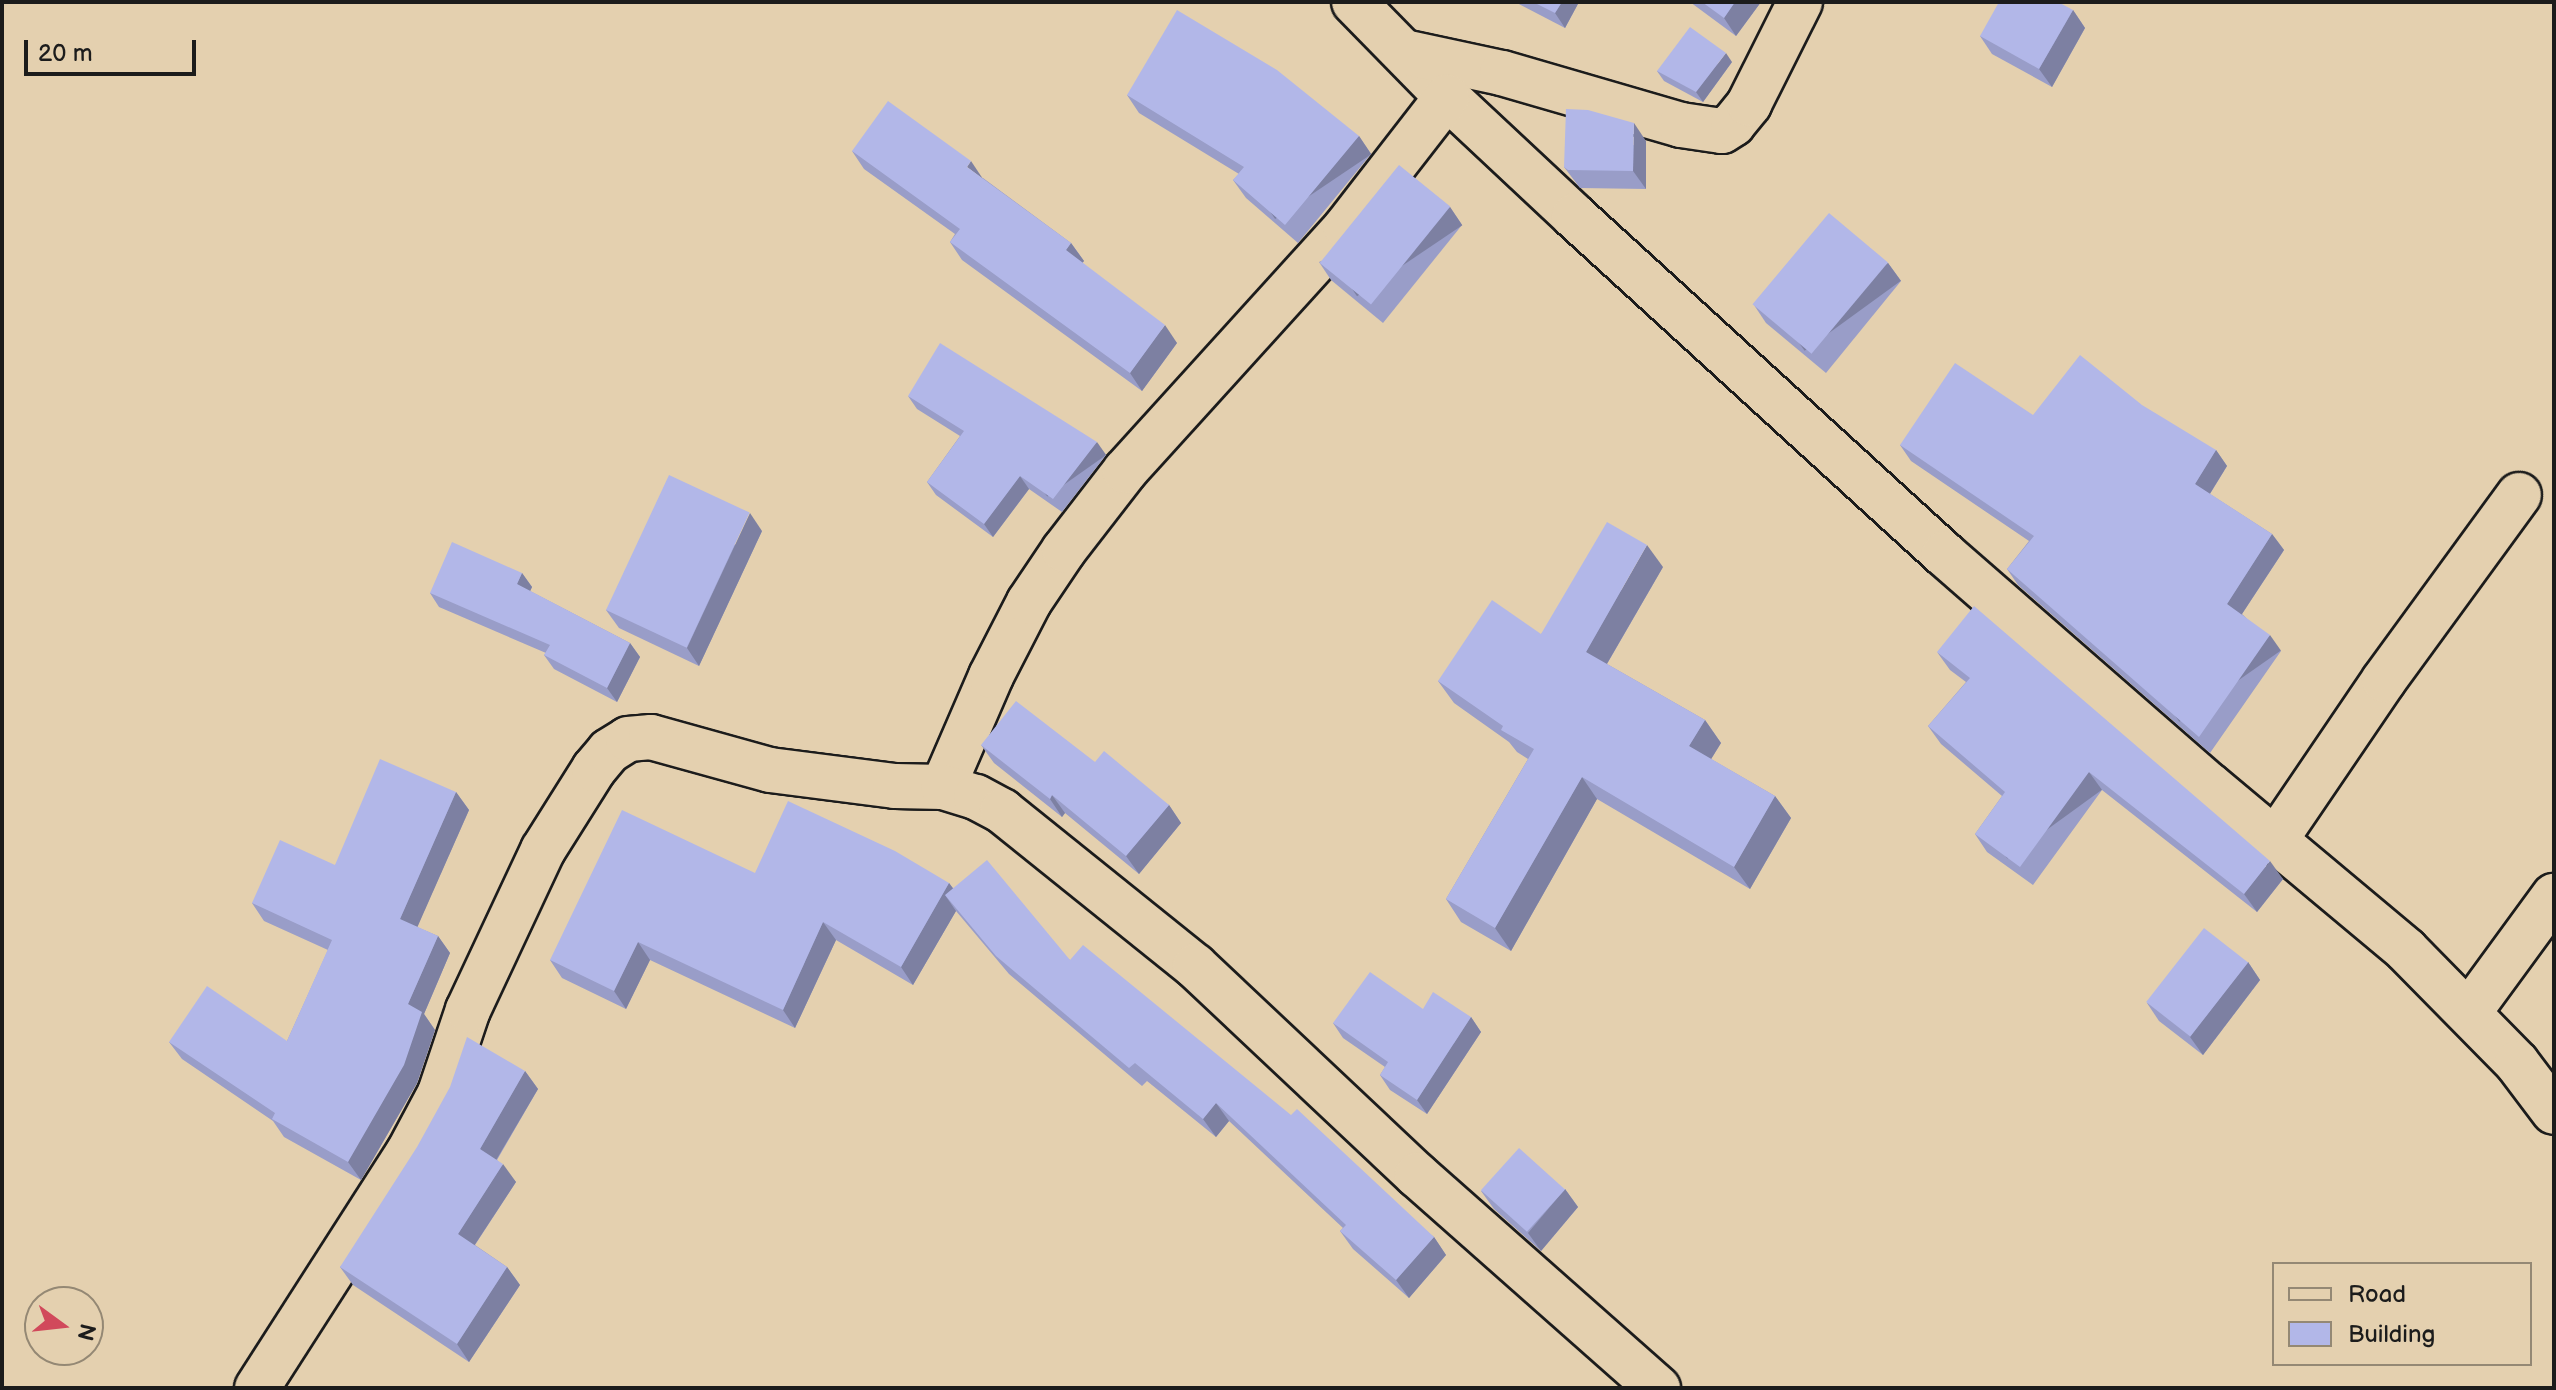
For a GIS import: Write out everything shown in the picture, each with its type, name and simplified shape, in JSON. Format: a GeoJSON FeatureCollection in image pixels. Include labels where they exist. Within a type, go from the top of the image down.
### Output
{"type":"FeatureCollection","features":[{"type":"Feature","properties":{"kind":"street"},"geometry":{"type":"LineString","coordinates":[[1354,2],[1447,97],[1921,534],[2209,785],[2406,950],[2517,1063],[2554,1112]]}},
{"type":"Feature","properties":{"kind":"street"},"geometry":{"type":"LineString","coordinates":[[1404,52],[1502,73],[1681,125],[1722,131],[1733,124],[1749,104],[1800,2]]}},
{"type":"Feature","properties":{"kind":"street"},"geometry":{"type":"LineString","coordinates":[[943,787],[991,676],[1029,602],[1064,550],[1125,471],[1346,227],[1447,97]]}},
{"type":"Feature","properties":{"kind":"street"},"geometry":{"type":"LineString","coordinates":[[2276,839],[2384,680],[2519,495]]}},
{"type":"Feature","properties":{"kind":"street"},"geometry":{"type":"LineString","coordinates":[[257,1388],[408,1153],[440,1093],[468,1010],[543,850],[594,769],[609,751],[628,739],[651,737],[770,770],[839,781],[943,787],[976,797],[1002,811],[1195,966],[1417,1175],[1658,1388]]}},
{"type":"Feature","properties":{"kind":"street"},"geometry":{"type":"LineString","coordinates":[[2469,1012],[2554,896]]}},
{"type":"Feature","properties":{"kind":"building"},"geometry":{"type":"Polygon","coordinates":[[[1533,2],[1562,2],[1555,13],[1533,2]]]}},
{"type":"Feature","properties":{"kind":"building"},"geometry":{"type":"Polygon","coordinates":[[[1702,2],[1735,2],[1724,18],[1702,2]]]}},
{"type":"Feature","properties":{"kind":"building"},"geometry":{"type":"Polygon","coordinates":[[[1999,2],[2058,2],[2073,10],[2039,69],[1980,36],[1999,2]]]}},
{"type":"Feature","properties":{"kind":"building"},"geometry":{"type":"Polygon","coordinates":[[[1177,10],[1277,70],[1359,136],[1285,225],[1233,180],[1244,167],[1127,95],[1177,10]]]}},
{"type":"Feature","properties":{"kind":"building"},"geometry":{"type":"Polygon","coordinates":[[[1690,27],[1726,53],[1696,92],[1657,71],[1690,27]]]}},
{"type":"Feature","properties":{"kind":"building"},"geometry":{"type":"Polygon","coordinates":[[[888,101],[971,161],[967,167],[1071,243],[1066,250],[1165,325],[1130,373],[950,242],[960,229],[852,151],[888,101]]]}},
{"type":"Feature","properties":{"kind":"building"},"geometry":{"type":"Polygon","coordinates":[[[1566,109],[1588,110],[1634,123],[1633,171],[1568,170],[1564,167],[1566,109]]]}},
{"type":"Feature","properties":{"kind":"building"},"geometry":{"type":"Polygon","coordinates":[[[1399,165],[1450,207],[1371,304],[1320,263],[1399,165]]]}},
{"type":"Feature","properties":{"kind":"building"},"geometry":{"type":"Polygon","coordinates":[[[1829,213],[1888,262],[1811,354],[1753,304],[1829,213]]]}},
{"type":"Feature","properties":{"kind":"building"},"geometry":{"type":"Polygon","coordinates":[[[940,343],[1097,442],[1053,499],[1020,476],[984,524],[927,482],[964,431],[908,396],[940,343]]]}},
{"type":"Feature","properties":{"kind":"building"},"geometry":{"type":"Polygon","coordinates":[[[2080,355],[2142,405],[2216,450],[2195,484],[2272,534],[2227,604],[2270,635],[2199,737],[2007,569],[2034,536],[1900,445],[1955,363],[2033,415],[2080,355]]]}},
{"type":"Feature","properties":{"kind":"building"},"geometry":{"type":"Polygon","coordinates":[[[669,475],[750,513],[687,648],[606,610],[669,475]]]}},
{"type":"Feature","properties":{"kind":"building"},"geometry":{"type":"Polygon","coordinates":[[[1607,522],[1647,545],[1586,652],[1705,720],[1689,746],[1775,796],[1734,867],[1582,777],[1495,928],[1446,899],[1534,749],[1501,730],[1503,726],[1438,681],[1492,600],[1541,634],[1607,522]]]}},
{"type":"Feature","properties":{"kind":"building"},"geometry":{"type":"Polygon","coordinates":[[[452,542],[522,573],[517,584],[630,643],[607,688],[544,655],[550,645],[430,593],[452,542]]]}},
{"type":"Feature","properties":{"kind":"building"},"geometry":{"type":"Polygon","coordinates":[[[1974,606],[2270,861],[2244,894],[2089,772],[2020,867],[1975,834],[2005,792],[1928,726],[1970,678],[1937,652],[1974,606]]]}},
{"type":"Feature","properties":{"kind":"building"},"geometry":{"type":"Polygon","coordinates":[[[1016,701],[1095,762],[1104,751],[1169,805],[1126,856],[1052,795],[1050,799],[981,745],[1016,701]]]}},
{"type":"Feature","properties":{"kind":"building"},"geometry":{"type":"Polygon","coordinates":[[[380,759],[456,792],[400,919],[438,936],[408,1004],[422,1012],[404,1065],[348,1162],[272,1119],[275,1113],[169,1042],[207,986],[287,1041],[332,940],[252,903],[280,840],[335,865],[380,759]]]}},
{"type":"Feature","properties":{"kind":"building"},"geometry":{"type":"Polygon","coordinates":[[[788,801],[895,851],[949,883],[901,967],[823,922],[783,1010],[638,942],[614,991],[550,960],[622,810],[755,873],[788,801]]]}},
{"type":"Feature","properties":{"kind":"building"},"geometry":{"type":"Polygon","coordinates":[[[987,860],[1070,960],[1083,945],[1291,1115],[1297,1109],[1434,1237],[1396,1280],[1340,1231],[1346,1225],[1216,1103],[1203,1119],[1135,1063],[1129,1068],[996,956],[945,895],[987,860]]]}},
{"type":"Feature","properties":{"kind":"building"},"geometry":{"type":"Polygon","coordinates":[[[2204,928],[2248,962],[2190,1037],[2146,1002],[2204,928]]]}},
{"type":"Feature","properties":{"kind":"building"},"geometry":{"type":"Polygon","coordinates":[[[1370,972],[1423,1009],[1433,992],[1471,1017],[1417,1100],[1380,1075],[1388,1062],[1333,1023],[1370,972]]]}},
{"type":"Feature","properties":{"kind":"building"},"geometry":{"type":"Polygon","coordinates":[[[467,1037],[525,1071],[480,1149],[503,1164],[458,1234],[507,1267],[457,1344],[340,1267],[417,1147],[450,1087],[467,1037]]]}},
{"type":"Feature","properties":{"kind":"building"},"geometry":{"type":"Polygon","coordinates":[[[1519,1148],[1565,1189],[1527,1232],[1481,1190],[1519,1148]]]}}]}
